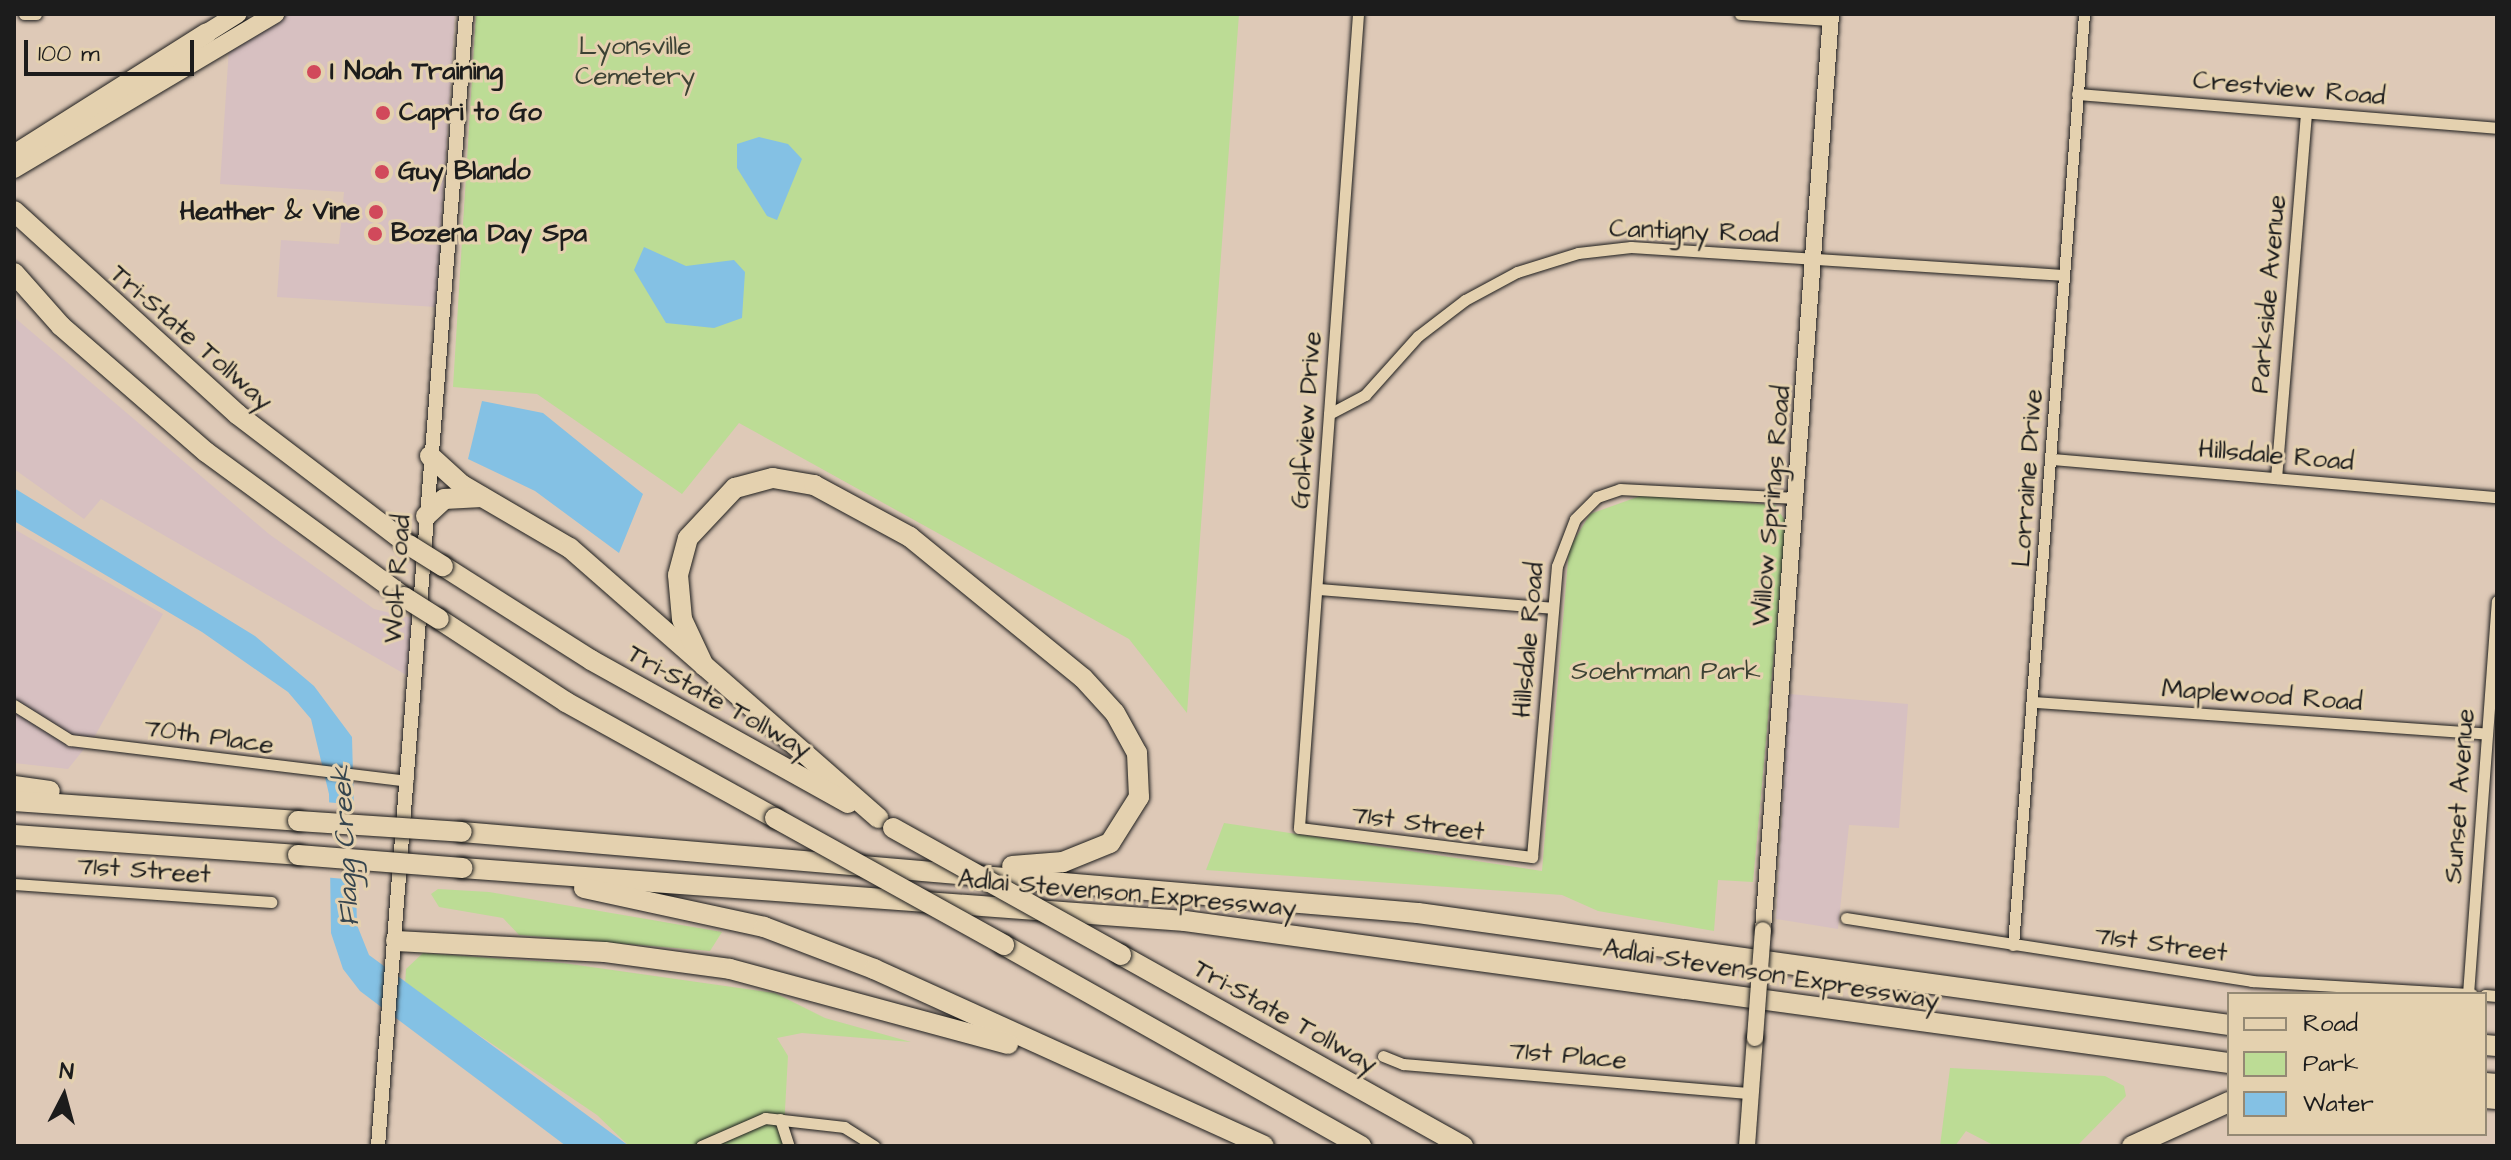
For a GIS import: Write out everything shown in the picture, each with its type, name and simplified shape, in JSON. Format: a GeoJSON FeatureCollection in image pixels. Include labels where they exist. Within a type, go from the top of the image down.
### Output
{"type":"FeatureCollection","features":[{"type":"Feature","properties":{"kind":"highway"},"geometry":{"type":"LineString","coordinates":[[14,155],[207,33]]}},
{"type":"Feature","properties":{"kind":"highway"},"geometry":{"type":"LineString","coordinates":[[14,149],[135,79]]}},
{"type":"Feature","properties":{"kind":"highway","name":"Tri-State Tollway"},"geometry":{"type":"LineString","coordinates":[[14,211],[237,414],[409,545],[618,675],[1463,1146]]}},
{"type":"Feature","properties":{"kind":"highway"},"geometry":{"type":"LineString","coordinates":[[14,273],[61,326],[206,452],[404,597],[566,702],[1361,1146]]}},
{"type":"Feature","properties":{"kind":"highway"},"geometry":{"type":"LineString","coordinates":[[430,456],[486,497],[570,548],[886,823]]}},
{"type":"Feature","properties":{"kind":"highway"},"geometry":{"type":"LineString","coordinates":[[704,666],[682,619],[678,575],[688,538],[735,488],[790,479],[832,492],[957,570],[1050,647],[1124,725],[1141,784],[1131,815],[1110,843],[1043,865],[904,867]]}},
{"type":"Feature","properties":{"kind":"highway"},"geometry":{"type":"LineString","coordinates":[[426,516],[444,499],[486,497]]}},
{"type":"Feature","properties":{"kind":"highway"},"geometry":{"type":"LineString","coordinates":[[14,786],[264,819]]}},
{"type":"Feature","properties":{"kind":"highway","name":"Adlai Stevenson Expressway"},"geometry":{"type":"LineString","coordinates":[[14,801],[904,867],[1418,913],[2227,1025]]}},
{"type":"Feature","properties":{"kind":"highway","name":"Adlai Stevenson Expressway"},"geometry":{"type":"LineString","coordinates":[[14,835],[1185,921],[2227,1063]]}},
{"type":"Feature","properties":{"kind":"highway"},"geometry":{"type":"LineString","coordinates":[[494,870],[764,927],[874,969],[1099,1074],[1264,1146]]}},
{"type":"Feature","properties":{"kind":"highway"},"geometry":{"type":"LineString","coordinates":[[396,951],[605,952],[730,969],[867,1000],[1099,1074]]}},
{"type":"Feature","properties":{"kind":"highway"},"geometry":{"type":"LineString","coordinates":[[2132,1146],[2227,1103]]}},
{"type":"Feature","properties":{"kind":"main road"},"geometry":{"type":"LineString","coordinates":[[207,33],[238,14]]}},
{"type":"Feature","properties":{"kind":"main road"},"geometry":{"type":"LineString","coordinates":[[14,169],[275,14]]}},
{"type":"Feature","properties":{"kind":"main road","name":"Willow Springs Road"},"geometry":{"type":"LineString","coordinates":[[1747,1146],[1816,258],[1831,17]]}},
{"type":"Feature","properties":{"kind":"street"},"geometry":{"type":"LineString","coordinates":[[24,14],[36,14]]}},
{"type":"Feature","properties":{"kind":"street","name":"Wolf Road"},"geometry":{"type":"LineString","coordinates":[[378,1146],[396,951],[430,456],[466,14]]}},
{"type":"Feature","properties":{"kind":"street","name":"Golfview Drive"},"geometry":{"type":"LineString","coordinates":[[1299,828],[1358,14]]}},
{"type":"Feature","properties":{"kind":"street"},"geometry":{"type":"LineString","coordinates":[[1740,14],[1831,17]]}},
{"type":"Feature","properties":{"kind":"street","name":"Lorraine Drive"},"geometry":{"type":"LineString","coordinates":[[2013,945],[2035,702],[2062,275],[2084,14]]}},
{"type":"Feature","properties":{"kind":"street","name":"Crestview Road"},"geometry":{"type":"LineString","coordinates":[[2077,94],[2497,128]]}},
{"type":"Feature","properties":{"kind":"street","name":"Parkside Avenue"},"geometry":{"type":"LineString","coordinates":[[2276,478],[2306,113]]}},
{"type":"Feature","properties":{"kind":"street","name":"Cantigny Road"},"geometry":{"type":"LineString","coordinates":[[1329,414],[1365,395],[1418,336],[1465,300],[1517,272],[1631,247],[2062,275]]}},
{"type":"Feature","properties":{"kind":"street","name":"Hillsdale Road"},"geometry":{"type":"LineString","coordinates":[[2052,459],[2497,497]]}},
{"type":"Feature","properties":{"kind":"street","name":"Hillsdale Road"},"geometry":{"type":"LineString","coordinates":[[1532,857],[1552,608],[1567,530],[1597,497],[1641,487],[1796,498]]}},
{"type":"Feature","properties":{"kind":"street"},"geometry":{"type":"LineString","coordinates":[[1318,589],[1552,608]]}},
{"type":"Feature","properties":{"kind":"street","name":"Sunset Avenue"},"geometry":{"type":"LineString","coordinates":[[2470,992],[2497,601]]}},
{"type":"Feature","properties":{"kind":"street","name":"Maplewood Road"},"geometry":{"type":"LineString","coordinates":[[2035,702],[2487,734]]}},
{"type":"Feature","properties":{"kind":"street","name":"70th Place"},"geometry":{"type":"LineString","coordinates":[[14,705],[70,740],[297,771],[408,781]]}},
{"type":"Feature","properties":{"kind":"street","name":"71st Street"},"geometry":{"type":"LineString","coordinates":[[1299,828],[1532,857]]}},
{"type":"Feature","properties":{"kind":"street","name":"71st Street"},"geometry":{"type":"LineString","coordinates":[[14,884],[271,902]]}},
{"type":"Feature","properties":{"kind":"street","name":"71st Street"},"geometry":{"type":"LineString","coordinates":[[1846,918],[2252,981],[2436,992]]}},
{"type":"Feature","properties":{"kind":"street","name":"71st Place"},"geometry":{"type":"LineString","coordinates":[[1383,1056],[1403,1064],[1751,1093]]}},
{"type":"Feature","properties":{"kind":"street"},"geometry":{"type":"LineString","coordinates":[[780,1119],[789,1146]]}},
{"type":"Feature","properties":{"kind":"street"},"geometry":{"type":"LineString","coordinates":[[701,1146],[746,1122],[780,1119],[844,1127],[875,1146]]}},
{"type":"Feature","properties":{"kind":"shaded area"},"geometry":{"type":"Polygon","coordinates":[[[284,14],[455,14],[436,307],[277,297],[281,240],[339,244],[344,192],[220,184],[229,48],[284,14]]]}},
{"type":"Feature","properties":{"kind":"shaded area"},"geometry":{"type":"Polygon","coordinates":[[[14,317],[269,534],[374,609],[412,618],[408,676],[101,499],[84,519],[14,469],[14,317]]]}},
{"type":"Feature","properties":{"kind":"shaded area"},"geometry":{"type":"Polygon","coordinates":[[[14,529],[163,614],[96,734],[68,769],[14,763],[14,529]]]}},
{"type":"Feature","properties":{"kind":"shaded area"},"geometry":{"type":"Polygon","coordinates":[[[1789,694],[1908,704],[1899,828],[1849,825],[1838,929],[1776,919],[1789,694]]]}},
{"type":"Feature","properties":{"kind":"green space","name":"Lyonsville Cemetery"},"geometry":{"type":"Polygon","coordinates":[[[476,14],[1239,14],[1187,713],[1129,639],[739,423],[682,494],[537,394],[453,387],[476,14]]]}},
{"type":"Feature","properties":{"kind":"green space","name":"Soehrman Park"},"geometry":{"type":"Polygon","coordinates":[[[1643,495],[1775,505],[1786,522],[1753,882],[1718,880],[1714,931],[1598,911],[1562,895],[1206,870],[1224,823],[1542,871],[1569,549],[1590,514],[1643,495]]]}},
{"type":"Feature","properties":{"kind":"green space"},"geometry":{"type":"Polygon","coordinates":[[[438,889],[489,892],[722,932],[710,951],[519,935],[503,918],[439,907],[431,894],[438,889]]]}},
{"type":"Feature","properties":{"kind":"green space"},"geometry":{"type":"Polygon","coordinates":[[[423,953],[563,963],[775,993],[825,1018],[911,1042],[802,1033],[777,1038],[788,1056],[783,1146],[629,1146],[597,1115],[405,985],[406,969],[423,953]]]}},
{"type":"Feature","properties":{"kind":"green space"},"geometry":{"type":"Polygon","coordinates":[[[1950,1068],[2105,1076],[2124,1086],[2126,1096],[2077,1146],[1995,1146],[1966,1131],[1955,1146],[1940,1146],[1950,1068]]]}},
{"type":"Feature","properties":{"kind":"water"},"geometry":{"type":"Polygon","coordinates":[[[759,137],[788,144],[802,159],[777,220],[767,216],[737,168],[737,144],[759,137]]]}},
{"type":"Feature","properties":{"kind":"water"},"geometry":{"type":"Polygon","coordinates":[[[644,247],[686,266],[734,260],[745,272],[742,318],[714,328],[666,323],[634,270],[644,247]]]}},
{"type":"Feature","properties":{"kind":"water"},"geometry":{"type":"Polygon","coordinates":[[[482,401],[543,413],[643,494],[619,553],[535,491],[468,459],[482,401]]]}},
{"type":"Feature","properties":{"kind":"water","name":"Flagg Creek"},"geometry":{"type":"Polygon","coordinates":[[[14,488],[255,636],[314,686],[352,737],[357,925],[369,955],[629,1146],[566,1146],[360,991],[343,969],[331,933],[329,794],[311,719],[288,692],[202,632],[14,521],[14,488]]]}},
{"type":"Feature","properties":{"kind":"pier"},"geometry":{"type":"Polygon","coordinates":[[[325,802],[361,805],[354,880],[318,877],[325,802]]]}},
{"type":"Feature","properties":{"kind":"place","name":"I Noah Training"},"geometry":{"type":"Point","coordinates":[314,72]}},
{"type":"Feature","properties":{"kind":"place","name":"Capri to Go"},"geometry":{"type":"Point","coordinates":[383,113]}},
{"type":"Feature","properties":{"kind":"place","name":"Guy Blando"},"geometry":{"type":"Point","coordinates":[382,172]}},
{"type":"Feature","properties":{"kind":"place","name":"Heather & Vine"},"geometry":{"type":"Point","coordinates":[376,212]}},
{"type":"Feature","properties":{"kind":"place","name":"Bozena Day Spa"},"geometry":{"type":"Point","coordinates":[375,234]}}]}
